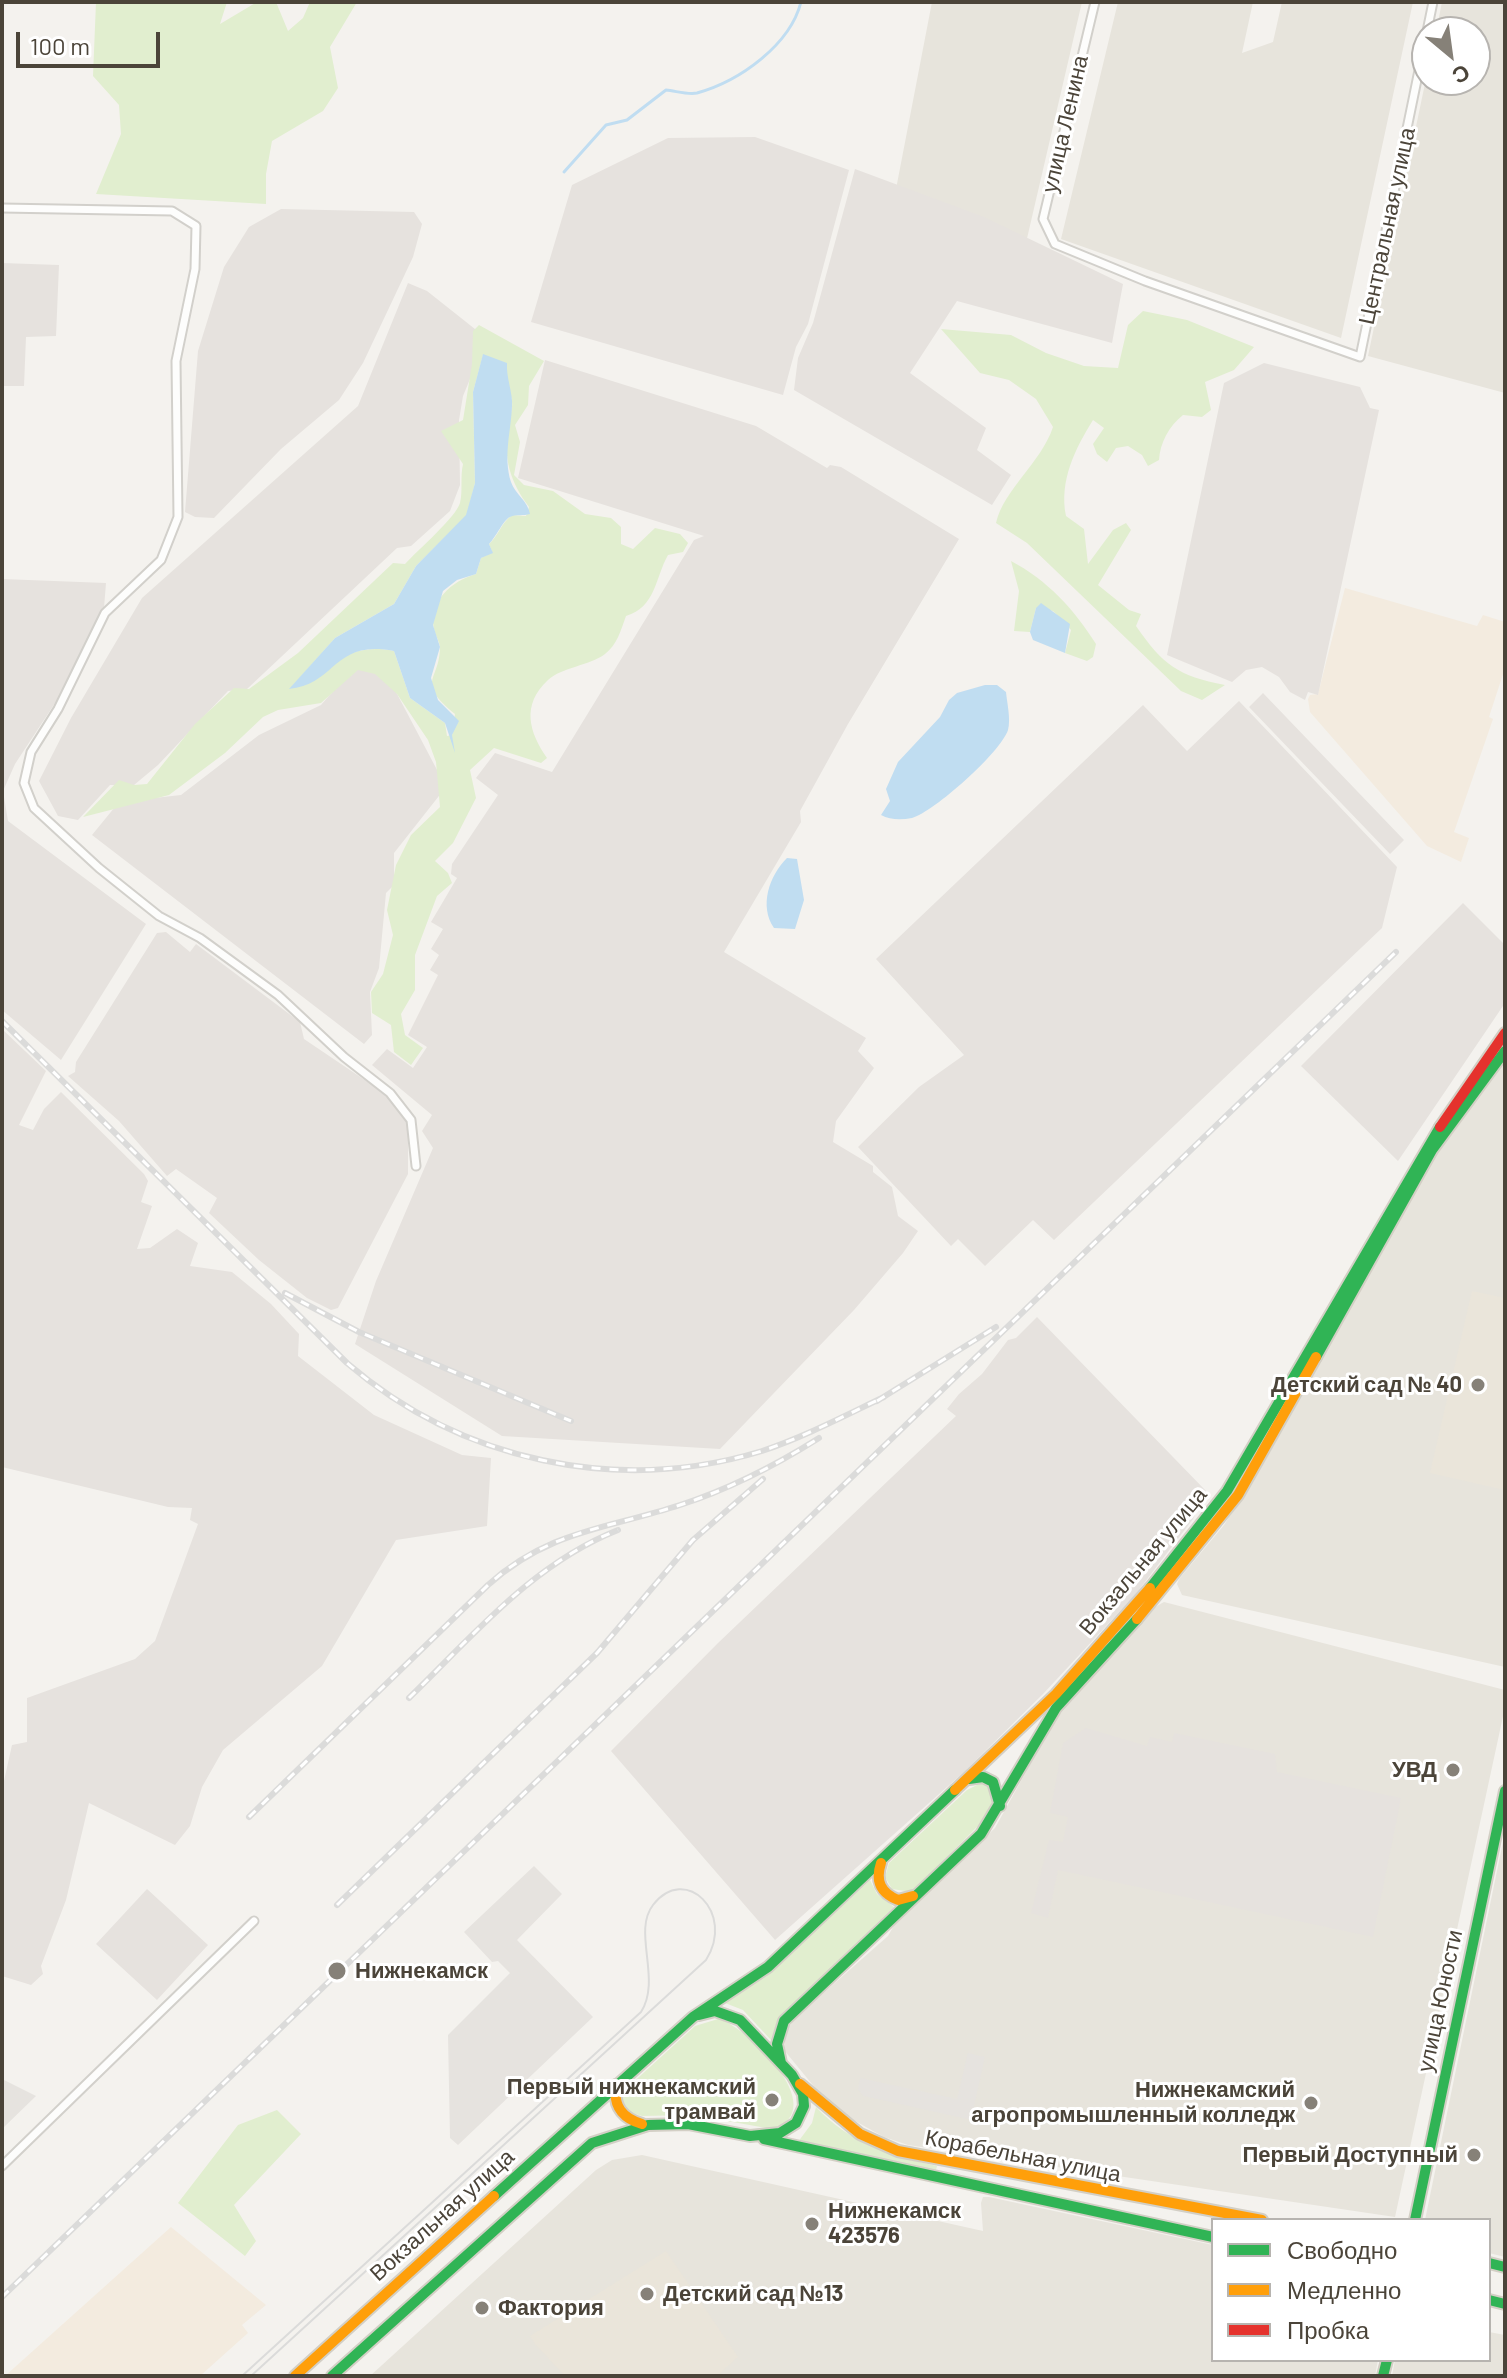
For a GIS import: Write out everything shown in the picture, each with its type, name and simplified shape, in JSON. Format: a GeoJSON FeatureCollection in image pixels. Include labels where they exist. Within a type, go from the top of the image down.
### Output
{"type":"FeatureCollection","features":[{"type":"Feature","properties":{"kind":"main road","name":"Вокзальная улица"},"geometry":{"type":"LineString","coordinates":[[295,2376],[693,2017],[768,1967],[1056,1694],[1206,1521],[1227,1491],[1422,1152],[1505,1033]]}},
{"type":"Feature","properties":{"kind":"main road","name":"Вокзальная улица"},"geometry":{"type":"LineString","coordinates":[[781,2063],[777,2044],[784,2021],[981,1834],[1000,1808],[1056,1708],[1160,1593],[1238,1495],[1432,1150],[1505,1051]]}},
{"type":"Feature","properties":{"kind":"main road"},"geometry":{"type":"LineString","coordinates":[[967,1781],[979,1776],[993,1782],[999,1792],[1000,1808]]}},
{"type":"Feature","properties":{"kind":"main road","name":"улица Юности"},"geometry":{"type":"LineString","coordinates":[[1415,2218],[1505,1791]]}},
{"type":"Feature","properties":{"kind":"main road"},"geometry":{"type":"LineString","coordinates":[[884,1858],[877,1874],[884,1893],[898,1900],[918,1893]]}},
{"type":"Feature","properties":{"kind":"main road"},"geometry":{"type":"LineString","coordinates":[[693,2017],[715,2011],[733,2015],[798,2082]]}},
{"type":"Feature","properties":{"kind":"main road","name":"Вокзальная улица"},"geometry":{"type":"LineString","coordinates":[[332,2376],[578,2153],[606,2136],[648,2125],[688,2124],[750,2136],[780,2133],[796,2123],[804,2106],[798,2082]]}},
{"type":"Feature","properties":{"kind":"main road","name":"Корабельная улица"},"geometry":{"type":"LineString","coordinates":[[798,2082],[860,2134],[898,2151],[1249,2218]]}},
{"type":"Feature","properties":{"kind":"main road"},"geometry":{"type":"LineString","coordinates":[[616,2085],[615,2101],[620,2113],[633,2122],[648,2125]]}},
{"type":"Feature","properties":{"kind":"main road","name":"Корабельная улица"},"geometry":{"type":"LineString","coordinates":[[750,2136],[1211,2237]]}},
{"type":"Feature","properties":{"kind":"street","name":"улица Ленина"},"geometry":{"type":"LineString","coordinates":[[1095,2],[1043,219],[1055,244],[1145,281],[1360,357]]}},
{"type":"Feature","properties":{"kind":"street","name":"Центральная улица"},"geometry":{"type":"LineString","coordinates":[[1360,357],[1433,2]]}},
{"type":"Feature","properties":{"kind":"street"},"geometry":{"type":"LineString","coordinates":[[2,208],[172,211],[196,226],[198,237],[195,269],[176,361],[178,517],[161,560],[105,613],[58,709],[31,752],[24,783],[27,795],[34,808],[99,868],[159,916],[200,938],[278,995],[390,1093],[411,1120],[416,1166]]}},
{"type":"Feature","properties":{"kind":"street"},"geometry":{"type":"LineString","coordinates":[[2,2166],[254,1921]]}},
{"type":"Feature","properties":{"kind":"shaded area"},"geometry":{"type":"Polygon","coordinates":[[[932,2],[1082,2],[1025,247],[896,189],[932,2]]]}},
{"type":"Feature","properties":{"kind":"shaded area"},"geometry":{"type":"Polygon","coordinates":[[[1118,2],[1253,2],[1242,53],[1273,42],[1282,2],[1413,2],[1341,338],[1061,239],[1118,2]]]}},
{"type":"Feature","properties":{"kind":"shaded area"},"geometry":{"type":"Polygon","coordinates":[[[1442,2],[1505,2],[1505,393],[1368,356],[1422,96],[1491,96],[1491,16],[1439,16],[1442,2]]]}},
{"type":"Feature","properties":{"kind":"shaded area"},"geometry":{"type":"Polygon","coordinates":[[[755,137],[849,170],[808,324],[796,347],[783,395],[531,322],[572,185],[668,138],[755,137]]]}},
{"type":"Feature","properties":{"kind":"shaded area"},"geometry":{"type":"Polygon","coordinates":[[[855,169],[984,217],[1123,284],[1112,343],[957,301],[910,373],[986,428],[977,450],[1011,475],[992,505],[794,390],[798,358],[813,323],[855,169]]]}},
{"type":"Feature","properties":{"kind":"shaded area"},"geometry":{"type":"Polygon","coordinates":[[[281,209],[414,212],[422,224],[413,257],[363,363],[339,400],[281,449],[214,518],[195,517],[185,512],[198,351],[224,267],[249,227],[281,209]]]}},
{"type":"Feature","properties":{"kind":"shaded area"},"geometry":{"type":"Polygon","coordinates":[[[2,263],[59,265],[56,336],[26,337],[24,386],[2,386],[2,263]]]}},
{"type":"Feature","properties":{"kind":"shaded area"},"geometry":{"type":"Polygon","coordinates":[[[408,283],[427,291],[480,333],[475,367],[463,396],[459,420],[460,485],[450,511],[411,546],[397,548],[247,689],[228,691],[158,765],[134,785],[110,785],[78,820],[58,816],[39,781],[71,718],[142,598],[358,406],[408,283]]]}},
{"type":"Feature","properties":{"kind":"shaded area"},"geometry":{"type":"Polygon","coordinates":[[[545,360],[756,426],[827,468],[830,465],[841,467],[959,539],[848,724],[800,811],[801,822],[724,952],[866,1038],[858,1051],[874,1068],[836,1121],[833,1142],[873,1166],[873,1172],[892,1187],[898,1216],[918,1231],[854,1310],[720,1449],[502,1436],[355,1344],[376,1281],[433,1148],[422,1131],[432,1115],[372,1065],[387,1049],[413,1068],[427,1047],[408,1035],[438,975],[430,970],[439,955],[431,949],[443,929],[431,922],[457,878],[451,874],[452,864],[498,795],[476,778],[495,753],[552,772],[694,540],[704,536],[518,478],[545,360]]]}},
{"type":"Feature","properties":{"kind":"shaded area"},"geometry":{"type":"Polygon","coordinates":[[[1264,363],[1360,387],[1370,408],[1379,410],[1318,695],[1308,692],[1305,700],[1290,692],[1279,677],[1262,667],[1246,670],[1232,682],[1167,655],[1224,383],[1264,363]]]}},
{"type":"Feature","properties":{"kind":"shaded area"},"geometry":{"type":"Polygon","coordinates":[[[2,579],[106,583],[104,608],[59,697],[15,764],[3,791],[8,821],[146,924],[61,1060],[2,1010],[2,579]]]}},
{"type":"Feature","properties":{"kind":"shaded area"},"geometry":{"type":"Polygon","coordinates":[[[1345,588],[1477,626],[1483,615],[1505,622],[1505,668],[1489,717],[1493,719],[1454,832],[1469,838],[1461,862],[1427,846],[1310,712],[1308,699],[1310,695],[1318,694],[1345,588]]]}},
{"type":"Feature","properties":{"kind":"shaded area"},"geometry":{"type":"Polygon","coordinates":[[[354,667],[385,671],[446,787],[394,853],[394,885],[386,893],[379,968],[370,992],[372,1035],[364,1044],[92,835],[119,802],[181,795],[259,735],[321,705],[354,667]]]}},
{"type":"Feature","properties":{"kind":"shaded area"},"geometry":{"type":"Polygon","coordinates":[[[1263,693],[1404,840],[1390,854],[1249,707],[1263,693]]]}},
{"type":"Feature","properties":{"kind":"shaded area"},"geometry":{"type":"Polygon","coordinates":[[[1239,701],[1397,867],[1382,928],[1054,1240],[1033,1220],[985,1266],[958,1239],[951,1246],[858,1147],[919,1087],[964,1055],[876,959],[1143,705],[1187,751],[1239,701]]]}},
{"type":"Feature","properties":{"kind":"shaded area"},"geometry":{"type":"Polygon","coordinates":[[[1463,903],[1505,945],[1505,1003],[1398,1161],[1301,1066],[1463,903]]]}},
{"type":"Feature","properties":{"kind":"shaded area"},"geometry":{"type":"Polygon","coordinates":[[[166,932],[190,952],[196,944],[300,1022],[304,1039],[384,1093],[408,1124],[408,1174],[338,1308],[331,1310],[307,1298],[259,1260],[209,1213],[217,1198],[176,1169],[167,1176],[119,1121],[68,1076],[75,1072],[76,1062],[157,933],[166,932]]]}},
{"type":"Feature","properties":{"kind":"shaded area"},"geometry":{"type":"Polygon","coordinates":[[[2,1029],[46,1071],[19,1125],[33,1130],[44,1109],[61,1092],[144,1174],[148,1181],[141,1202],[152,1206],[137,1249],[150,1248],[177,1229],[198,1243],[190,1266],[232,1272],[271,1304],[299,1334],[298,1356],[374,1415],[462,1455],[491,1458],[487,1526],[396,1540],[322,1666],[223,1750],[202,1787],[190,1826],[175,1845],[89,1803],[66,1900],[41,1966],[43,1974],[31,1985],[2,1976],[2,1790],[12,1745],[27,1742],[27,1698],[135,1659],[155,1641],[198,1524],[190,1520],[192,1508],[168,1507],[2,1467],[2,1029]]]}},
{"type":"Feature","properties":{"kind":"shaded area"},"geometry":{"type":"Polygon","coordinates":[[[1505,1059],[1505,1667],[1182,1595],[1177,1584],[1179,1579],[1224,1525],[1266,1459],[1424,1170],[1505,1059]]]}},
{"type":"Feature","properties":{"kind":"shaded area","name":"Детский сад № 40"},"geometry":{"type":"Polygon","coordinates":[[[1472,1291],[1505,1298],[1505,1490],[1430,1473],[1472,1291]]]}},
{"type":"Feature","properties":{"kind":"shaded area"},"geometry":{"type":"Polygon","coordinates":[[[1037,1317],[1207,1492],[1193,1519],[1135,1595],[1043,1694],[965,1771],[775,1940],[611,1751],[718,1643],[956,1416],[947,1409],[959,1394],[982,1374],[1008,1340],[1016,1338],[1037,1317]]]}},
{"type":"Feature","properties":{"kind":"shaded area"},"geometry":{"type":"Polygon","coordinates":[[[1164,1602],[1505,1690],[1505,1707],[1395,2217],[908,2145],[884,2137],[848,2117],[816,2089],[784,2050],[786,2031],[795,2018],[888,1936],[896,1922],[995,1828],[1054,1721],[1155,1607],[1164,1602]]]}},
{"type":"Feature","properties":{"kind":"shaded area"},"geometry":{"type":"Polygon","coordinates":[[[1086,1728],[1147,1746],[1150,1737],[1172,1742],[1174,1733],[1275,1754],[1277,1772],[1401,1798],[1373,1937],[1058,1870],[1048,1918],[1031,1913],[1049,1840],[1063,1842],[1068,1817],[1050,1813],[1063,1743],[1086,1728]]]}},
{"type":"Feature","properties":{"kind":"shaded area"},"geometry":{"type":"Polygon","coordinates":[[[1505,1832],[1505,2257],[1491,2254],[1491,2218],[1425,2218],[1505,1832]]]}},
{"type":"Feature","properties":{"kind":"shaded area"},"geometry":{"type":"Polygon","coordinates":[[[534,1866],[562,1894],[517,1940],[593,2017],[458,2145],[450,2138],[448,2035],[510,1973],[498,1961],[492,1962],[464,1932],[534,1866]]]}},
{"type":"Feature","properties":{"kind":"shaded area"},"geometry":{"type":"Polygon","coordinates":[[[147,1889],[208,1945],[157,2000],[96,1944],[147,1889]]]}},
{"type":"Feature","properties":{"kind":"shaded area"},"geometry":{"type":"Polygon","coordinates":[[[968,2053],[985,2057],[971,2120],[863,2096],[858,2089],[860,2078],[957,2099],[968,2053]]]}},
{"type":"Feature","properties":{"kind":"shaded area"},"geometry":{"type":"Polygon","coordinates":[[[2,2079],[36,2096],[2,2129],[2,2079]]]}},
{"type":"Feature","properties":{"kind":"shaded area"},"geometry":{"type":"Polygon","coordinates":[[[642,2155],[983,2231],[981,2203],[983,2197],[989,2197],[1211,2245],[1211,2362],[1378,2362],[1375,2376],[370,2376],[596,2170],[612,2160],[642,2155]]]}},
{"type":"Feature","properties":{"kind":"shaded area"},"geometry":{"type":"Polygon","coordinates":[[[171,2227],[266,2305],[242,2325],[248,2333],[200,2376],[5,2376],[171,2227]]]}},
{"type":"Feature","properties":{"kind":"shaded area","name":"Детский сад №13"},"geometry":{"type":"Polygon","coordinates":[[[666,2251],[738,2357],[717,2376],[565,2376],[530,2336],[666,2251]]]}},
{"type":"Feature","properties":{"kind":"shaded area"},"geometry":{"type":"Polygon","coordinates":[[[1491,2332],[1505,2335],[1505,2376],[1392,2376],[1395,2362],[1491,2362],[1491,2332]]]}},
{"type":"Feature","properties":{"kind":"green space"},"geometry":{"type":"Polygon","coordinates":[[[96,2],[227,2],[220,24],[257,2],[276,2],[288,31],[303,18],[310,2],[357,2],[330,47],[338,88],[323,111],[272,141],[266,174],[266,204],[96,194],[121,134],[119,105],[93,76],[96,2]]]}},
{"type":"Feature","properties":{"kind":"green space"},"geometry":{"type":"Polygon","coordinates":[[[1143,311],[1187,320],[1254,347],[1234,370],[1205,382],[1211,410],[1202,417],[1183,415],[1178,419],[1163,441],[1159,460],[1148,466],[1142,455],[1128,446],[1116,448],[1107,462],[1097,454],[1093,444],[1104,428],[1093,420],[1070,466],[1064,503],[1066,516],[1084,529],[1088,564],[1113,530],[1126,523],[1131,530],[1098,585],[1129,610],[1141,614],[1136,626],[1173,667],[1225,685],[1202,700],[1181,691],[1027,543],[996,523],[1007,499],[1040,452],[1053,427],[1036,399],[1009,380],[980,373],[941,329],[1011,335],[1046,353],[1084,366],[1118,368],[1128,325],[1143,311]]]}},
{"type":"Feature","properties":{"kind":"green space"},"geometry":{"type":"Polygon","coordinates":[[[479,325],[544,361],[529,386],[528,405],[515,425],[520,442],[514,475],[524,485],[553,491],[585,514],[611,518],[621,527],[621,544],[633,549],[655,528],[680,534],[688,543],[683,552],[668,555],[649,599],[636,612],[626,616],[609,650],[599,658],[561,672],[539,689],[531,709],[532,728],[547,758],[541,763],[494,748],[470,770],[476,798],[453,843],[435,861],[448,873],[452,883],[437,896],[415,955],[415,990],[401,1014],[405,1035],[423,1048],[411,1065],[394,1052],[391,1025],[372,1013],[371,992],[383,974],[393,935],[387,910],[396,865],[411,835],[440,807],[436,762],[428,740],[397,694],[375,674],[358,670],[321,703],[278,710],[263,717],[225,753],[169,795],[83,817],[119,780],[134,785],[147,784],[195,724],[234,688],[249,689],[298,653],[393,563],[405,564],[452,516],[460,503],[463,464],[441,431],[463,420],[472,364],[473,331],[479,325]],[[483,355],[473,392],[475,483],[467,515],[416,566],[394,604],[335,638],[290,689],[351,653],[378,649],[394,651],[410,698],[445,723],[447,736],[452,735],[455,714],[432,688],[440,648],[433,619],[438,601],[458,582],[476,574],[481,558],[492,552],[489,544],[508,518],[512,515],[526,516],[529,507],[517,488],[507,459],[511,395],[502,376],[483,355]]]}},
{"type":"Feature","properties":{"kind":"green space"},"geometry":{"type":"Polygon","coordinates":[[[1011,561],[1048,586],[1069,607],[1096,644],[1093,657],[1087,661],[1065,653],[1071,630],[1053,611],[1036,608],[1030,632],[1014,631],[1019,591],[1011,561]]]}},
{"type":"Feature","properties":{"kind":"green space"},"geometry":{"type":"Polygon","coordinates":[[[985,1784],[994,1793],[993,1806],[984,1820],[912,1892],[892,1889],[885,1877],[889,1863],[967,1790],[985,1784]]]}},
{"type":"Feature","properties":{"kind":"green space"},"geometry":{"type":"Polygon","coordinates":[[[870,1880],[877,1894],[894,1907],[784,2013],[777,2022],[771,2040],[743,2010],[725,2003],[767,1976],[870,1880]]]}},
{"type":"Feature","properties":{"kind":"green space"},"geometry":{"type":"Polygon","coordinates":[[[718,2019],[746,2035],[778,2068],[794,2104],[789,2119],[772,2129],[693,2115],[642,2116],[629,2112],[622,2099],[629,2086],[695,2026],[718,2019]]]}},
{"type":"Feature","properties":{"kind":"green space"},"geometry":{"type":"Polygon","coordinates":[[[816,2107],[857,2139],[903,2158],[937,2166],[936,2170],[798,2142],[812,2123],[816,2107]]]}},
{"type":"Feature","properties":{"kind":"green space"},"geometry":{"type":"Polygon","coordinates":[[[277,2110],[301,2134],[234,2205],[256,2241],[245,2256],[178,2203],[238,2125],[277,2110]]]}},
{"type":"Feature","properties":{"kind":"water"},"geometry":{"type":"Polygon","coordinates":[[[483,354],[507,363],[512,401],[509,472],[513,486],[530,514],[508,518],[489,544],[493,553],[481,558],[476,574],[457,580],[443,591],[433,625],[440,647],[431,678],[438,700],[459,721],[452,735],[455,753],[445,723],[410,698],[394,651],[359,651],[347,656],[317,679],[289,689],[335,638],[394,604],[416,566],[466,515],[475,483],[473,392],[483,354]]]}},
{"type":"Feature","properties":{"kind":"water"},"geometry":{"type":"Polygon","coordinates":[[[1041,603],[1070,624],[1065,653],[1033,640],[1030,632],[1036,608],[1041,603]]]}},
{"type":"Feature","properties":{"kind":"water"},"geometry":{"type":"Polygon","coordinates":[[[997,685],[1006,692],[1009,721],[1003,740],[980,766],[922,813],[900,819],[881,815],[890,801],[886,789],[898,762],[940,717],[949,700],[957,693],[997,685]]]}},
{"type":"Feature","properties":{"kind":"water"},"geometry":{"type":"Polygon","coordinates":[[[787,858],[797,859],[804,900],[795,929],[774,928],[767,910],[771,882],[787,858]]]}},
{"type":"Feature","properties":{"kind":"waterway"},"geometry":{"type":"LineString","coordinates":[[564,172],[606,125],[627,120],[666,90],[697,93],[746,70],[775,47],[795,18],[801,2]]}},
{"type":"Feature","properties":{"kind":"tram line"},"geometry":{"type":"LineString","coordinates":[[242,2376],[641,2012],[649,1985],[645,1928],[653,1905],[666,1893],[679,1889],[703,1899],[711,1911],[715,1926],[714,1942],[706,1960],[251,2376]]}},
{"type":"Feature","properties":{"kind":"railway"},"geometry":{"type":"LineString","coordinates":[[2,2297],[1396,952]]}},
{"type":"Feature","properties":{"kind":"railway"},"geometry":{"type":"LineString","coordinates":[[2,1021],[347,1363],[392,1397],[440,1424],[490,1446],[543,1460],[597,1468],[652,1470],[707,1464],[762,1451],[809,1433],[884,1397]]}},
{"type":"Feature","properties":{"kind":"railway"},"geometry":{"type":"LineString","coordinates":[[285,1293],[359,1332],[571,1421]]}},
{"type":"Feature","properties":{"kind":"railway"},"geometry":{"type":"LineString","coordinates":[[877,1401],[996,1327]]}},
{"type":"Feature","properties":{"kind":"railway"},"geometry":{"type":"LineString","coordinates":[[249,1817],[488,1585],[511,1567],[533,1553],[580,1533],[717,1492],[819,1438]]}},
{"type":"Feature","properties":{"kind":"railway"},"geometry":{"type":"LineString","coordinates":[[337,1905],[597,1653],[693,1540],[763,1479]]}},
{"type":"Feature","properties":{"kind":"railway"},"geometry":{"type":"LineString","coordinates":[[409,1698],[531,1582],[587,1544],[618,1530]]}},
{"type":"Feature","properties":{"kind":"traffic: fast"},"geometry":{"type":"LineString","coordinates":[[1316,1357],[1432,1150],[1505,1051]]}},
{"type":"Feature","properties":{"kind":"traffic: fast"},"geometry":{"type":"LineString","coordinates":[[1150,1588],[1227,1491],[1440,1127]]}},
{"type":"Feature","properties":{"kind":"traffic: fast"},"geometry":{"type":"LineString","coordinates":[[781,2063],[777,2044],[784,2021],[981,1834],[1056,1708],[1137,1619]]}},
{"type":"Feature","properties":{"kind":"traffic: fast"},"geometry":{"type":"LineString","coordinates":[[969,1779],[983,1777],[993,1782],[1000,1806]]}},
{"type":"Feature","properties":{"kind":"traffic: fast"},"geometry":{"type":"LineString","coordinates":[[494,2196],[693,2017],[768,1967],[955,1790]]}},
{"type":"Feature","properties":{"kind":"traffic: fast"},"geometry":{"type":"LineString","coordinates":[[1415,2218],[1505,1791]]}},
{"type":"Feature","properties":{"kind":"traffic: fast"},"geometry":{"type":"LineString","coordinates":[[332,2376],[592,2143],[648,2125],[688,2124],[750,2136],[780,2133],[796,2123],[804,2106],[803,2094],[792,2075],[740,2020],[715,2011],[699,2015]]}},
{"type":"Feature","properties":{"kind":"traffic: fast"},"geometry":{"type":"LineString","coordinates":[[764,2139],[1211,2237]]}},
{"type":"Feature","properties":{"kind":"traffic: fast"},"geometry":{"type":"LineString","coordinates":[[1491,2264],[1505,2267]]}},
{"type":"Feature","properties":{"kind":"traffic: fast"},"geometry":{"type":"LineString","coordinates":[[1491,2300],[1505,2304]]}},
{"type":"Feature","properties":{"kind":"traffic: fast"},"geometry":{"type":"LineString","coordinates":[[1383,2376],[1386,2362]]}},
{"type":"Feature","properties":{"kind":"traffic: slow"},"geometry":{"type":"LineString","coordinates":[[1137,1619],[1238,1495],[1316,1357]]}},
{"type":"Feature","properties":{"kind":"traffic: slow"},"geometry":{"type":"LineString","coordinates":[[955,1790],[1056,1694],[1150,1588]]}},
{"type":"Feature","properties":{"kind":"traffic: slow"},"geometry":{"type":"LineString","coordinates":[[881,1863],[879,1881],[887,1894],[898,1900],[913,1896]]}},
{"type":"Feature","properties":{"kind":"traffic: slow"},"geometry":{"type":"LineString","coordinates":[[800,2084],[860,2134],[898,2151],[1251,2218]]}},
{"type":"Feature","properties":{"kind":"traffic: slow"},"geometry":{"type":"LineString","coordinates":[[616,2085],[620,2110],[642,2124]]}},
{"type":"Feature","properties":{"kind":"traffic: slow"},"geometry":{"type":"LineString","coordinates":[[295,2376],[494,2196]]}},
{"type":"Feature","properties":{"kind":"traffic: jam"},"geometry":{"type":"LineString","coordinates":[[1440,1127],[1505,1033]]}},
{"type":"Feature","properties":{"kind":"place","name":"Детский сад № 40"},"geometry":{"type":"Point","coordinates":[1478,1385]}},
{"type":"Feature","properties":{"kind":"place","name":"УВД"},"geometry":{"type":"Point","coordinates":[1453,1770]}},
{"type":"Feature","properties":{"kind":"place","name":"Нижнекамск"},"geometry":{"type":"Point","coordinates":[337,1971]}},
{"type":"Feature","properties":{"kind":"place","name":"Первый нижнекамский трамвай"},"geometry":{"type":"Point","coordinates":[772,2100]}},
{"type":"Feature","properties":{"kind":"place","name":"Нижнекамский агропромышленный колледж"},"geometry":{"type":"Point","coordinates":[1311,2103]}},
{"type":"Feature","properties":{"kind":"place","name":"Первый Доступный"},"geometry":{"type":"Point","coordinates":[1474,2155]}},
{"type":"Feature","properties":{"kind":"place","name":"Нижнекамск 423576"},"geometry":{"type":"Point","coordinates":[812,2224]}},
{"type":"Feature","properties":{"kind":"place","name":"Детский сад №13"},"geometry":{"type":"Point","coordinates":[647,2294]}},
{"type":"Feature","properties":{"kind":"place","name":"Фактория"},"geometry":{"type":"Point","coordinates":[482,2308]}}]}
